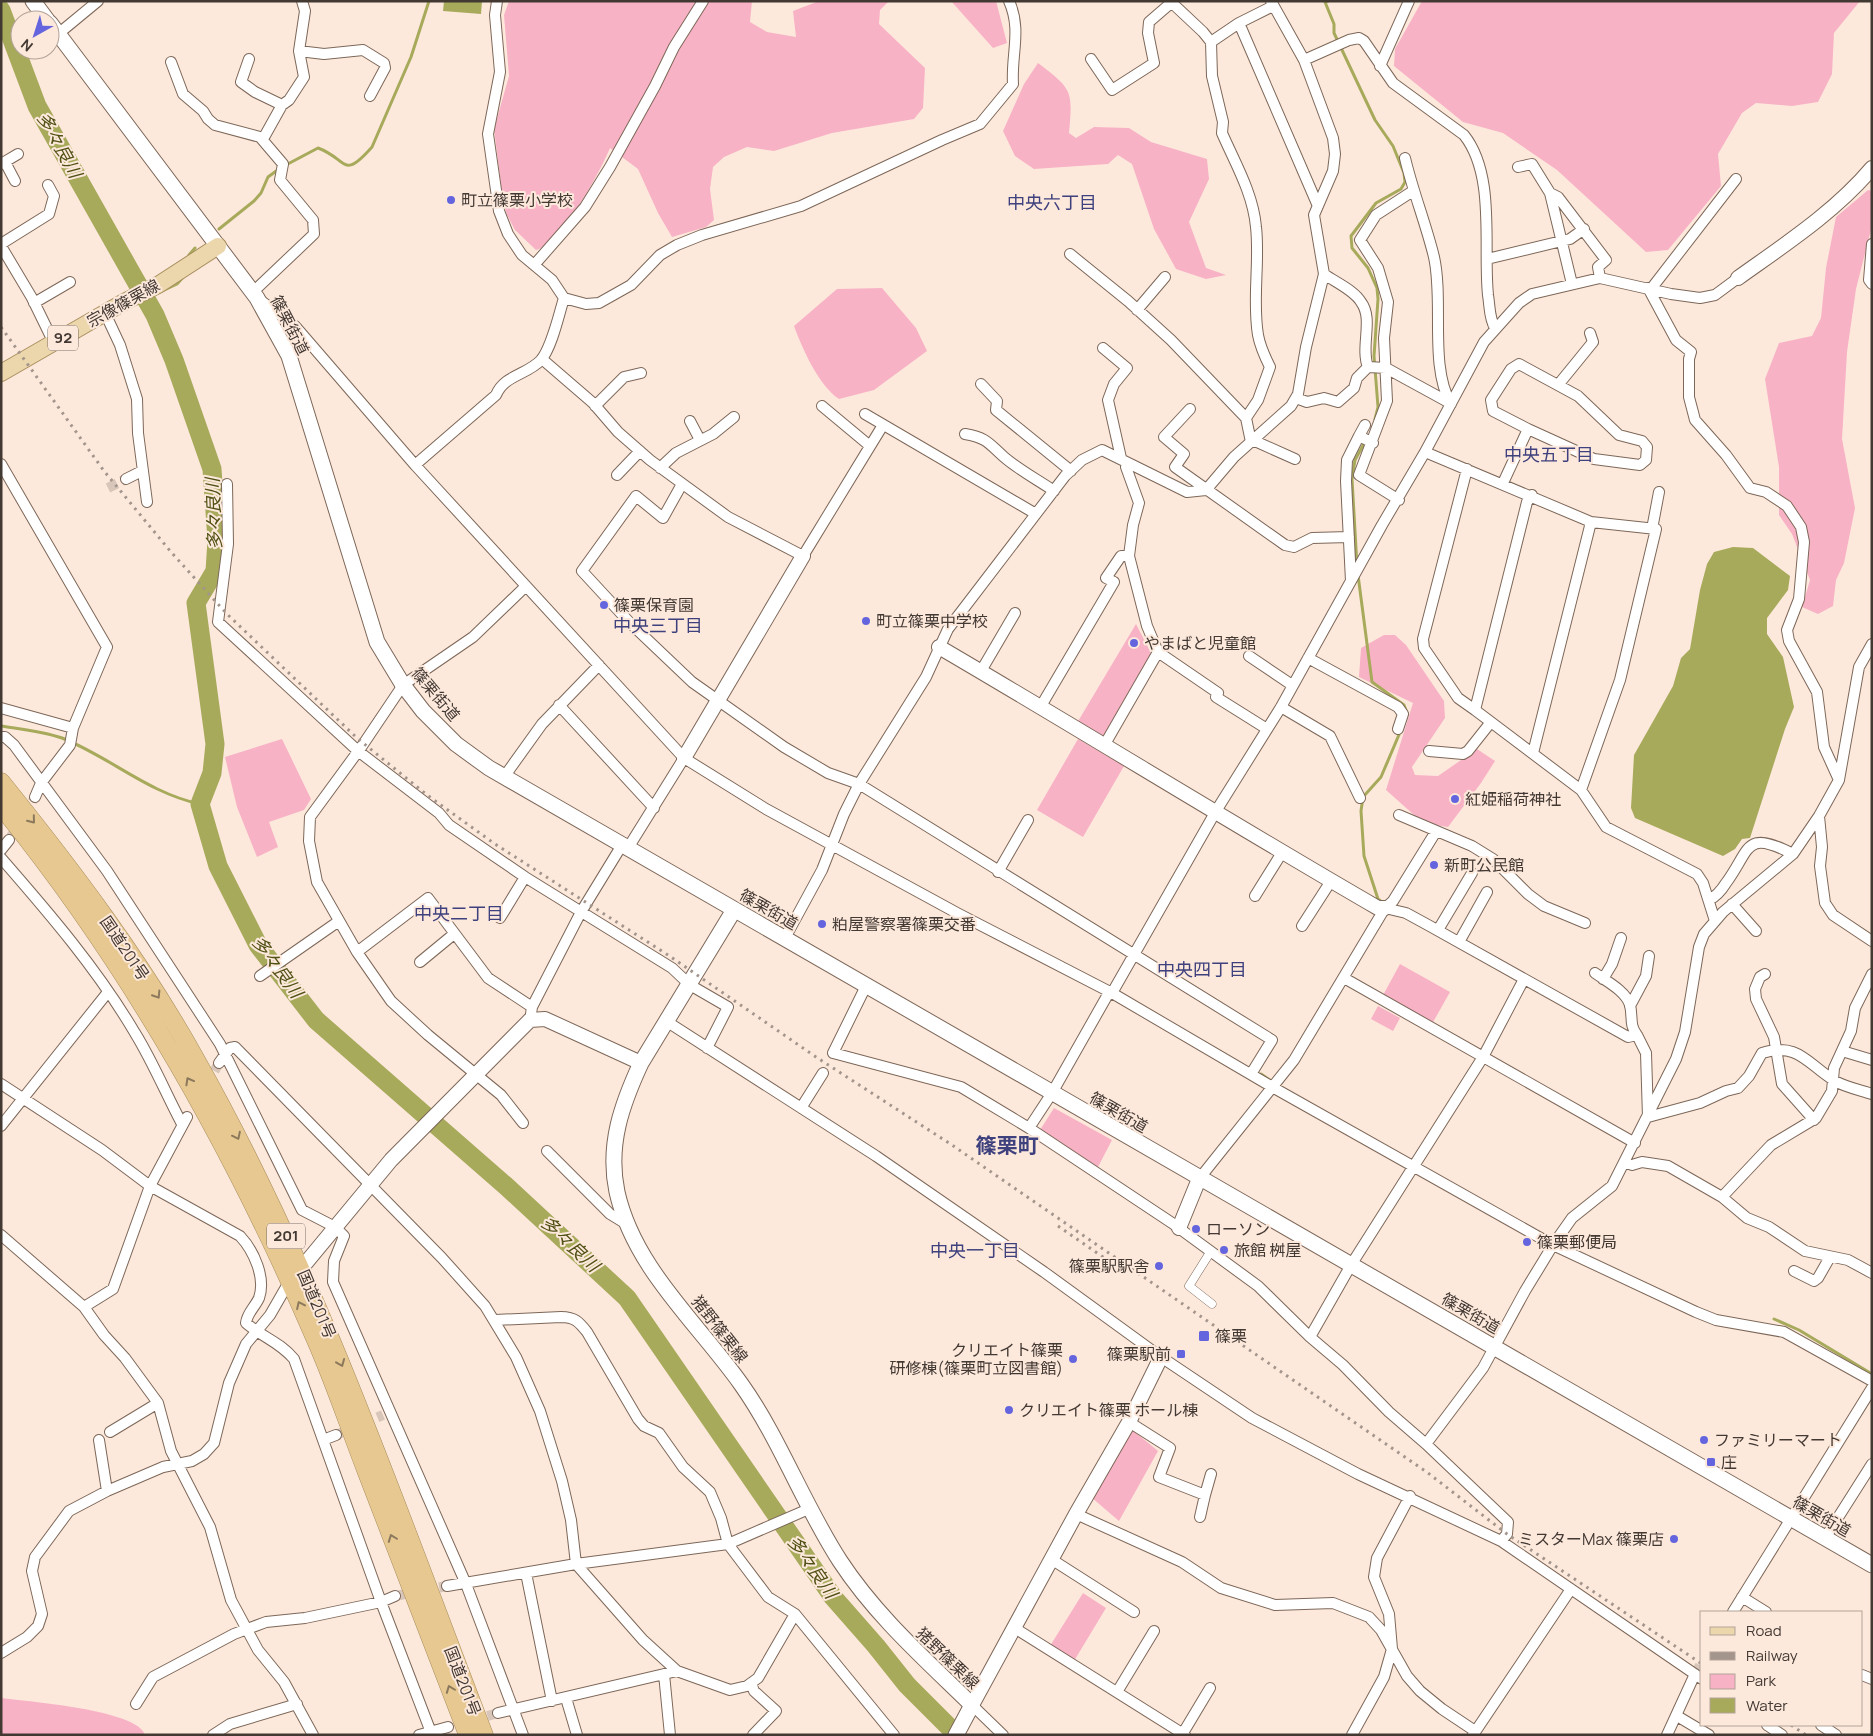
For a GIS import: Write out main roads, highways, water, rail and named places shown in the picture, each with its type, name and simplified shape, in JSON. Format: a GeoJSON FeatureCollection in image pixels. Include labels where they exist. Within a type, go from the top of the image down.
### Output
{"type":"FeatureCollection","features":[{"type":"Feature","properties":{"kind":"highway","name":"国道201号"},"geometry":{"type":"LineString","coordinates":[[1,782],[106,919],[148,980],[195,1058],[235,1131],[302,1268],[372,1441],[484,1735]]}},
{"type":"Feature","properties":{"kind":"highway","name":"国道201号"},"geometry":{"type":"LineString","coordinates":[[1,806],[65,889],[139,997],[212,1125],[289,1282],[319,1348],[468,1735]]}},
{"type":"Feature","properties":{"kind":"main road","name":"篠栗街道"},"geometry":{"type":"LineString","coordinates":[[60,37],[255,295],[289,356],[377,642],[403,685],[423,711],[456,744],[504,777],[1872,1565]]}},
{"type":"Feature","properties":{"kind":"main road","name":"宗像篠栗線"},"geometry":{"type":"LineString","coordinates":[[1,373],[124,302],[158,285],[218,246]]}},
{"type":"Feature","properties":{"kind":"main road","name":"猪野篠栗線"},"geometry":{"type":"LineString","coordinates":[[734,910],[642,1063],[619,1119],[612,1154],[617,1192],[628,1225],[650,1266],[740,1383],[767,1423],[808,1510],[839,1559],[874,1608],[970,1708],[956,1735]]}},
{"type":"Feature","properties":{"kind":"water"},"geometry":{"type":"Polygon","coordinates":[[[444,1],[482,1],[481,14],[443,11],[444,1]]]}},
{"type":"Feature","properties":{"kind":"water"},"geometry":{"type":"Polygon","coordinates":[[[1733,547],[1753,548],[1790,576],[1788,590],[1767,618],[1767,634],[1783,657],[1794,707],[1785,729],[1750,838],[1742,839],[1735,849],[1723,856],[1635,818],[1631,808],[1634,755],[1673,686],[1681,658],[1690,649],[1700,590],[1707,564],[1714,552],[1733,547]]]}},
{"type":"Feature","properties":{"kind":"waterway"},"geometry":{"type":"LineString","coordinates":[[284,166],[318,148],[350,165],[355,163],[372,147],[411,57],[429,1]]}},
{"type":"Feature","properties":{"kind":"waterway"},"geometry":{"type":"LineString","coordinates":[[1328,1],[1325,2],[1334,24],[1334,33],[1375,120],[1393,146],[1404,173],[1405,182],[1401,189],[1376,203],[1351,236],[1352,248],[1368,268],[1377,288],[1374,356],[1378,407],[1375,419]]}},
{"type":"Feature","properties":{"kind":"waterway","name":"多々良川"},"geometry":{"type":"LineString","coordinates":[[1,10],[37,106],[155,315],[174,360],[212,469],[217,540],[215,571],[196,603],[215,744],[212,773],[200,804],[218,866],[258,945],[316,1020],[506,1186],[627,1298],[833,1597],[907,1685],[957,1735]]}},
{"type":"Feature","properties":{"kind":"waterway"},"geometry":{"type":"LineString","coordinates":[[219,229],[254,201],[261,193],[268,177],[279,169]]}},
{"type":"Feature","properties":{"kind":"waterway"},"geometry":{"type":"LineString","coordinates":[[188,259],[195,248]]}},
{"type":"Feature","properties":{"kind":"waterway"},"geometry":{"type":"LineString","coordinates":[[154,295],[177,284],[187,273]]}},
{"type":"Feature","properties":{"kind":"waterway"},"geometry":{"type":"LineString","coordinates":[[1357,566],[1352,479],[1355,460],[1366,440]]}},
{"type":"Feature","properties":{"kind":"waterway"},"geometry":{"type":"LineString","coordinates":[[1358,575],[1372,682],[1404,705],[1407,713]]}},
{"type":"Feature","properties":{"kind":"waterway"},"geometry":{"type":"LineString","coordinates":[[1,726],[40,732],[62,738],[163,792],[200,804]]}},
{"type":"Feature","properties":{"kind":"waterway"},"geometry":{"type":"LineString","coordinates":[[1383,903],[1378,899],[1364,856],[1361,811],[1363,797],[1381,777],[1401,730]]}},
{"type":"Feature","properties":{"kind":"waterway"},"geometry":{"type":"LineString","coordinates":[[1261,1074],[1271,1081]]}},
{"type":"Feature","properties":{"kind":"waterway"},"geometry":{"type":"LineString","coordinates":[[1774,1319],[1799,1330],[1872,1374]]}},
{"type":"Feature","properties":{"kind":"tunnel"},"geometry":{"type":"LineString","coordinates":[[108,488],[126,479]]}},
{"type":"Feature","properties":{"kind":"tunnel"},"geometry":{"type":"LineString","coordinates":[[9,840],[35,797]]}},
{"type":"Feature","properties":{"kind":"tunnel"},"geometry":{"type":"LineString","coordinates":[[207,1084],[219,1063]]}},
{"type":"Feature","properties":{"kind":"tunnel"},"geometry":{"type":"LineString","coordinates":[[336,1435],[383,1415]]}},
{"type":"Feature","properties":{"kind":"tunnel"},"geometry":{"type":"LineString","coordinates":[[395,1596],[447,1586]]}},
{"type":"Feature","properties":{"kind":"tunnel"},"geometry":{"type":"LineString","coordinates":[[1695,1674],[1700,1665]]}},
{"type":"Feature","properties":{"kind":"tunnel"},"geometry":{"type":"LineString","coordinates":[[473,1720],[498,1713]]}},
{"type":"Feature","properties":{"kind":"railway"},"geometry":{"type":"LineString","coordinates":[[1,327],[104,471],[171,552],[227,614],[357,738],[427,795],[495,844],[668,955],[816,1057],[952,1145],[1428,1473],[1507,1534],[1700,1663]]}},
{"type":"Feature","properties":{"kind":"railway"},"geometry":{"type":"LineString","coordinates":[[1058,1226],[1113,1264]]}},
{"type":"Feature","properties":{"kind":"railway"},"geometry":{"type":"LineString","coordinates":[[1792,1726],[1806,1735]]}},
{"type":"Feature","properties":{"kind":"place","name":"町立篠栗小学校"},"geometry":{"type":"Point","coordinates":[451,200]}},
{"type":"Feature","properties":{"kind":"place","name":"篠栗保育園"},"geometry":{"type":"Point","coordinates":[604,605]}},
{"type":"Feature","properties":{"kind":"place","name":"町立篠栗中学校"},"geometry":{"type":"Point","coordinates":[866,621]}},
{"type":"Feature","properties":{"kind":"place","name":"やまばと児童館"},"geometry":{"type":"Point","coordinates":[1134,643]}},
{"type":"Feature","properties":{"kind":"place","name":"紅姫稲荷神社"},"geometry":{"type":"Point","coordinates":[1455,799]}},
{"type":"Feature","properties":{"kind":"place","name":"新町公民館"},"geometry":{"type":"Point","coordinates":[1434,865]}},
{"type":"Feature","properties":{"kind":"place","name":"粕屋警察署篠栗交番"},"geometry":{"type":"Point","coordinates":[822,924]}},
{"type":"Feature","properties":{"kind":"place","name":"ローソン"},"geometry":{"type":"Point","coordinates":[1196,1229]}},
{"type":"Feature","properties":{"kind":"place","name":"篠栗郵便局"},"geometry":{"type":"Point","coordinates":[1527,1242]}},
{"type":"Feature","properties":{"kind":"place","name":"旅館 桝屋"},"geometry":{"type":"Point","coordinates":[1224,1250]}},
{"type":"Feature","properties":{"kind":"place","name":"篠栗駅駅舎"},"geometry":{"type":"Point","coordinates":[1159,1266]}},
{"type":"Feature","properties":{"kind":"place","name":"篠栗"},"geometry":{"type":"Point","coordinates":[1204,1336]}},
{"type":"Feature","properties":{"kind":"place","name":"篠栗駅前"},"geometry":{"type":"Point","coordinates":[1181,1354]}},
{"type":"Feature","properties":{"kind":"place","name":"クリエイト篠栗 研修棟(篠栗町立図書館)"},"geometry":{"type":"Point","coordinates":[1073,1359]}},
{"type":"Feature","properties":{"kind":"place","name":"クリエイト篠栗 ホール棟"},"geometry":{"type":"Point","coordinates":[1009,1410]}},
{"type":"Feature","properties":{"kind":"place","name":"ファミリーマート"},"geometry":{"type":"Point","coordinates":[1704,1440]}},
{"type":"Feature","properties":{"kind":"place","name":"庄"},"geometry":{"type":"Point","coordinates":[1711,1462]}},
{"type":"Feature","properties":{"kind":"place","name":"ミスターMax 篠栗店"},"geometry":{"type":"Point","coordinates":[1674,1539]}},
{"type":"Feature","properties":{"kind":"district","name":"中央六丁目"},"geometry":{"type":"Point","coordinates":[1052,203]}},
{"type":"Feature","properties":{"kind":"district","name":"中央五丁目"},"geometry":{"type":"Point","coordinates":[1549,455]}},
{"type":"Feature","properties":{"kind":"district","name":"中央三丁目"},"geometry":{"type":"Point","coordinates":[658,626]}},
{"type":"Feature","properties":{"kind":"district","name":"中央二丁目"},"geometry":{"type":"Point","coordinates":[459,914]}},
{"type":"Feature","properties":{"kind":"district","name":"中央四丁目"},"geometry":{"type":"Point","coordinates":[1202,970]}},
{"type":"Feature","properties":{"kind":"district","name":"篠栗町"},"geometry":{"type":"Point","coordinates":[1007,1146]}},
{"type":"Feature","properties":{"kind":"district","name":"中央一丁目"},"geometry":{"type":"Point","coordinates":[975,1251]}}]}
